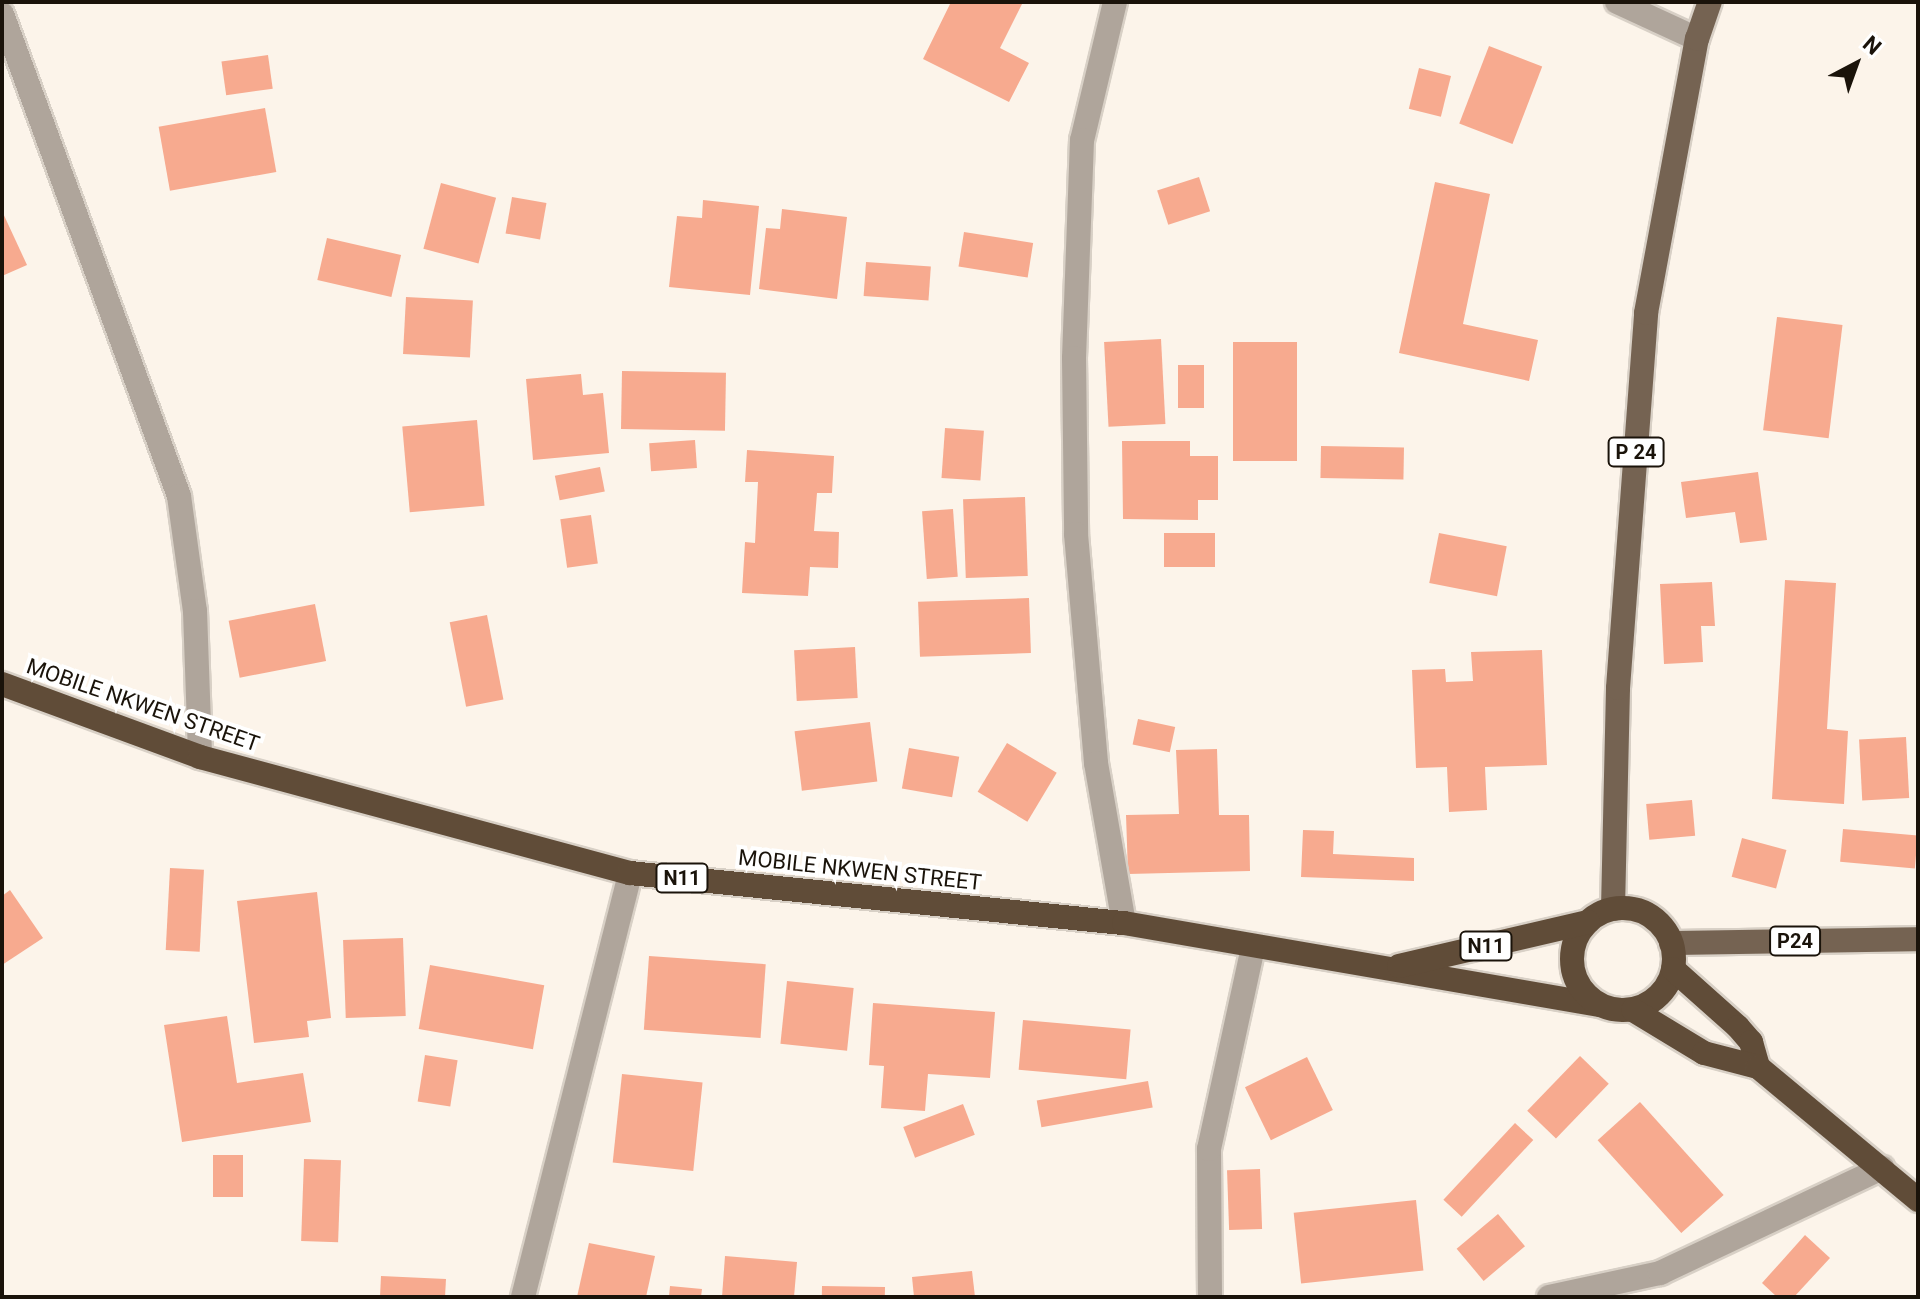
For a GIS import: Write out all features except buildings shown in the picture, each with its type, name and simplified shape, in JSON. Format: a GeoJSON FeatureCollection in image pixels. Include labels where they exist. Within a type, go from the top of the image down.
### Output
{"type":"FeatureCollection","features":[{"type":"Feature","properties":{"kind":"highway","name":"MOBILE NKWEN STREET"},"geometry":{"type":"LineString","coordinates":[[2,684],[200,757],[630,873],[1124,923],[1385,969],[1588,922]]}},
{"type":"Feature","properties":{"kind":"highway"},"geometry":{"type":"LineString","coordinates":[[1599,1005],[1585,993],[1571,966],[1573,947],[1588,922],[1613,909],[1655,919],[1671,943],[1673,969],[1666,988],[1633,1010]]}},
{"type":"Feature","properties":{"kind":"highway"},"geometry":{"type":"LineString","coordinates":[[1385,969],[1633,1010],[1704,1053],[1758,1067],[1918,1200]]}},
{"type":"Feature","properties":{"kind":"highway"},"geometry":{"type":"LineString","coordinates":[[1673,969],[1738,1027],[1751,1042],[1758,1067]]}},
{"type":"Feature","properties":{"kind":"main road","name":"P 24"},"geometry":{"type":"LineString","coordinates":[[1613,909],[1618,688],[1646,313],[1697,39],[1710,2]]}},
{"type":"Feature","properties":{"kind":"main road","name":"P24"},"geometry":{"type":"LineString","coordinates":[[1671,943],[1918,939]]}},
{"type":"Feature","properties":{"kind":"street"},"geometry":{"type":"LineString","coordinates":[[1115,2],[1082,140],[1074,358],[1076,534],[1093,732],[1124,923]]}},
{"type":"Feature","properties":{"kind":"street"},"geometry":{"type":"LineString","coordinates":[[1617,2],[1697,39]]}},
{"type":"Feature","properties":{"kind":"street"},"geometry":{"type":"LineString","coordinates":[[2,14],[179,496],[195,611],[200,757]]}},
{"type":"Feature","properties":{"kind":"street"},"geometry":{"type":"LineString","coordinates":[[523,1297],[630,873]]}},
{"type":"Feature","properties":{"kind":"street"},"geometry":{"type":"LineString","coordinates":[[1210,1297],[1209,1149],[1253,948]]}},
{"type":"Feature","properties":{"kind":"street"},"geometry":{"type":"LineString","coordinates":[[1549,1297],[1660,1273],[1882,1168]]}}]}
